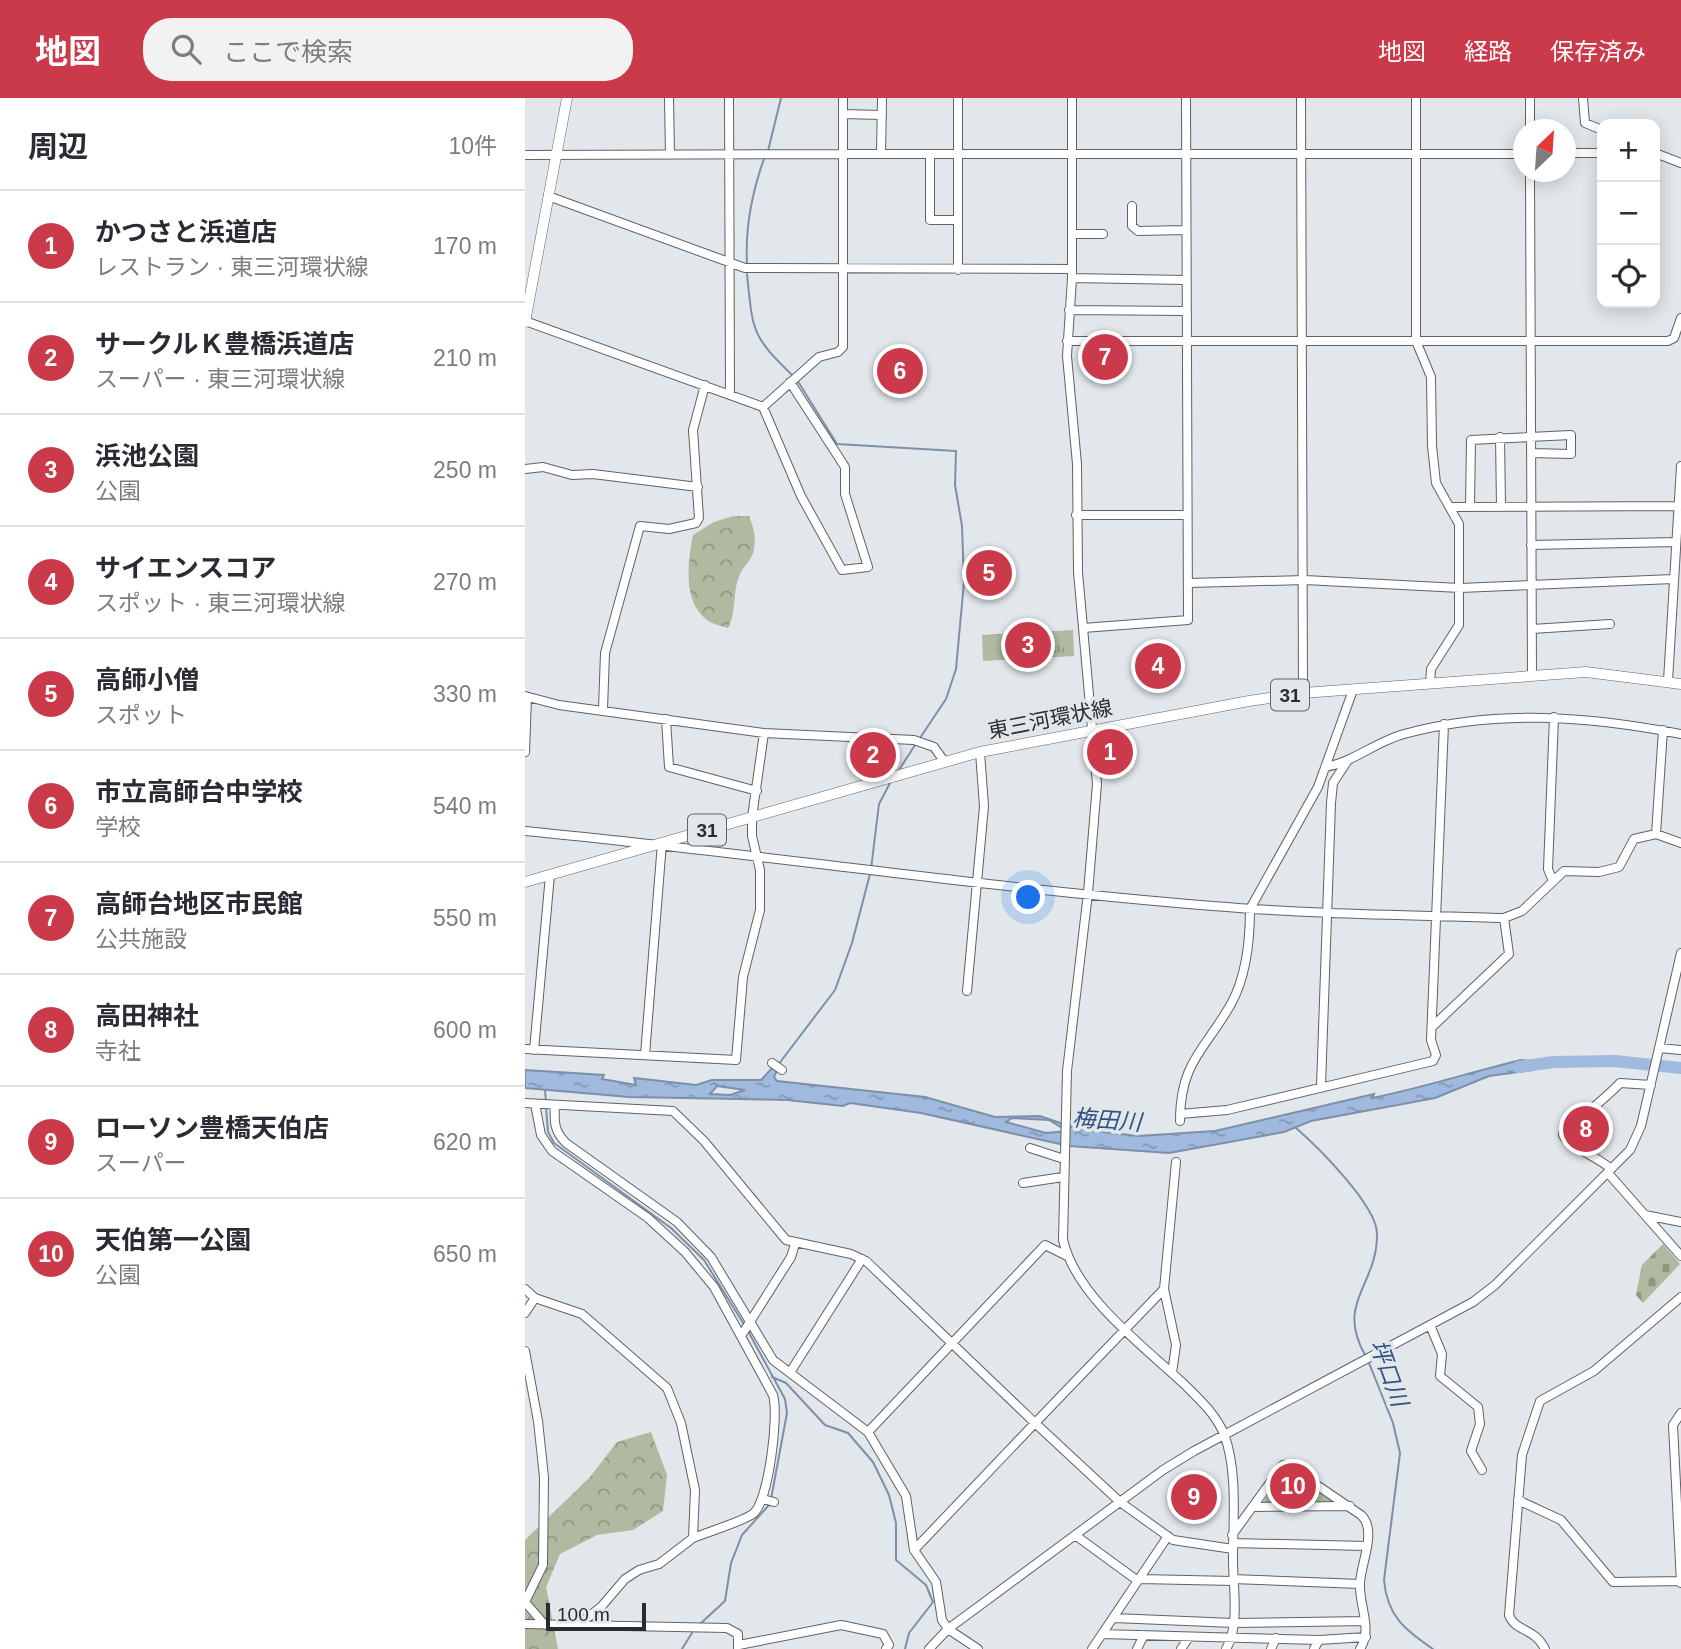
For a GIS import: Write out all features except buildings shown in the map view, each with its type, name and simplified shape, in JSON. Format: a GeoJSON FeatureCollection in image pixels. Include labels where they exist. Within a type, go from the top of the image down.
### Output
{"type":"FeatureCollection","features":[{"type":"Feature","properties":{"kind":"main road"},"geometry":{"type":"LineString","coordinates":[[525,322],[567,98]]}},
{"type":"Feature","properties":{"kind":"main road","name":"東三河環状線"},"geometry":{"type":"LineString","coordinates":[[525,882],[980,752],[1303,693],[1586,672],[1681,684]]}},
{"type":"Feature","properties":{"kind":"street"},"geometry":{"type":"LineString","coordinates":[[669,98],[670,155]]}},
{"type":"Feature","properties":{"kind":"street"},"geometry":{"type":"LineString","coordinates":[[729,98],[730,394]]}},
{"type":"Feature","properties":{"kind":"street"},"geometry":{"type":"LineString","coordinates":[[763,407],[819,357],[838,352],[843,346],[843,98]]}},
{"type":"Feature","properties":{"kind":"street"},"geometry":{"type":"LineString","coordinates":[[958,98],[958,270]]}},
{"type":"Feature","properties":{"kind":"street"},"geometry":{"type":"LineString","coordinates":[[1072,98],[1072,273],[1067,341],[1077,464],[1076,515],[1083,628],[1097,793],[1065,1108],[1062,1228],[1067,1256],[1089,1293],[1207,1407],[1224,1435],[1231,1462],[1233,1543],[1233,1623],[1232,1637],[1226,1649]]}},
{"type":"Feature","properties":{"kind":"street"},"geometry":{"type":"LineString","coordinates":[[1083,628],[1188,620],[1186,98]]}},
{"type":"Feature","properties":{"kind":"street"},"geometry":{"type":"LineString","coordinates":[[1301,98],[1300,580],[1303,693]]}},
{"type":"Feature","properties":{"kind":"street"},"geometry":{"type":"LineString","coordinates":[[1416,98],[1416,341],[1431,377],[1432,446],[1436,484],[1459,524],[1459,625],[1431,669],[1430,684]]}},
{"type":"Feature","properties":{"kind":"street"},"geometry":{"type":"LineString","coordinates":[[1530,98],[1530,119]]}},
{"type":"Feature","properties":{"kind":"street"},"geometry":{"type":"LineString","coordinates":[[1583,98],[1585,122],[1597,128]]}},
{"type":"Feature","properties":{"kind":"street"},"geometry":{"type":"LineString","coordinates":[[881,154],[882,99]]}},
{"type":"Feature","properties":{"kind":"street"},"geometry":{"type":"LineString","coordinates":[[843,114],[882,115]]}},
{"type":"Feature","properties":{"kind":"street"},"geometry":{"type":"LineString","coordinates":[[1576,153],[1597,153]]}},
{"type":"Feature","properties":{"kind":"street"},"geometry":{"type":"LineString","coordinates":[[525,155],[1513,154]]}},
{"type":"Feature","properties":{"kind":"street"},"geometry":{"type":"LineString","coordinates":[[930,155],[930,220],[958,220]]}},
{"type":"Feature","properties":{"kind":"street"},"geometry":{"type":"LineString","coordinates":[[1660,155],[1681,163]]}},
{"type":"Feature","properties":{"kind":"street"},"geometry":{"type":"LineString","coordinates":[[1530,182],[1532,677]]}},
{"type":"Feature","properties":{"kind":"street"},"geometry":{"type":"LineString","coordinates":[[548,196],[745,268],[1072,273],[1185,280]]}},
{"type":"Feature","properties":{"kind":"street"},"geometry":{"type":"LineString","coordinates":[[1132,206],[1132,226],[1138,230],[1185,230]]}},
{"type":"Feature","properties":{"kind":"street"},"geometry":{"type":"LineString","coordinates":[[1072,234],[1103,234]]}},
{"type":"Feature","properties":{"kind":"street"},"geometry":{"type":"LineString","coordinates":[[1069,310],[1186,311]]}},
{"type":"Feature","properties":{"kind":"street"},"geometry":{"type":"LineString","coordinates":[[1067,341],[1668,341],[1674,338],[1681,317]]}},
{"type":"Feature","properties":{"kind":"street"},"geometry":{"type":"LineString","coordinates":[[525,322],[763,407],[801,496],[842,570],[868,567],[845,495],[845,467],[794,379]]}},
{"type":"Feature","properties":{"kind":"street"},"geometry":{"type":"LineString","coordinates":[[603,709],[605,653],[640,526],[669,529],[696,523],[699,518],[693,430],[705,386]]}},
{"type":"Feature","properties":{"kind":"street"},"geometry":{"type":"LineString","coordinates":[[1470,507],[1469,442],[1500,437],[1571,435],[1571,454],[1531,453]]}},
{"type":"Feature","properties":{"kind":"street"},"geometry":{"type":"LineString","coordinates":[[1500,437],[1501,506]]}},
{"type":"Feature","properties":{"kind":"street"},"geometry":{"type":"LineString","coordinates":[[1668,681],[1681,466]]}},
{"type":"Feature","properties":{"kind":"street"},"geometry":{"type":"LineString","coordinates":[[525,469],[543,467],[572,475],[593,474],[698,487]]}},
{"type":"Feature","properties":{"kind":"street"},"geometry":{"type":"LineString","coordinates":[[1451,508],[1678,506]]}},
{"type":"Feature","properties":{"kind":"street"},"geometry":{"type":"LineString","coordinates":[[1076,515],[1187,516]]}},
{"type":"Feature","properties":{"kind":"street"},"geometry":{"type":"LineString","coordinates":[[1531,545],[1675,542]]}},
{"type":"Feature","properties":{"kind":"street"},"geometry":{"type":"LineString","coordinates":[[1189,583],[1300,580],[1460,588],[1673,579]]}},
{"type":"Feature","properties":{"kind":"street"},"geometry":{"type":"LineString","coordinates":[[1532,629],[1610,624]]}},
{"type":"Feature","properties":{"kind":"street"},"geometry":{"type":"LineString","coordinates":[[1353,690],[1304,815],[1250,909],[1250,929],[1240,981],[1231,1003],[1191,1063],[1183,1084],[1180,1118],[1227,1110],[1433,1061],[1436,1055],[1431,1040],[1444,724]]}},
{"type":"Feature","properties":{"kind":"street"},"geometry":{"type":"LineString","coordinates":[[525,752],[526,697],[764,733],[913,740],[934,747],[944,761]]}},
{"type":"Feature","properties":{"kind":"street"},"geometry":{"type":"LineString","coordinates":[[1325,767],[1400,734],[1444,724],[1530,715],[1681,734]]}},
{"type":"Feature","properties":{"kind":"street"},"geometry":{"type":"LineString","coordinates":[[1552,879],[1548,869],[1554,717]]}},
{"type":"Feature","properties":{"kind":"street"},"geometry":{"type":"LineString","coordinates":[[666,719],[669,767],[757,792]]}},
{"type":"Feature","properties":{"kind":"street"},"geometry":{"type":"LineString","coordinates":[[1656,834],[1663,730]]}},
{"type":"Feature","properties":{"kind":"street"},"geometry":{"type":"LineString","coordinates":[[550,875],[530,1049],[736,1060],[743,977],[760,910],[752,817],[764,733]]}},
{"type":"Feature","properties":{"kind":"street"},"geometry":{"type":"LineString","coordinates":[[967,990],[984,806],[980,752]]}},
{"type":"Feature","properties":{"kind":"street"},"geometry":{"type":"LineString","coordinates":[[1321,1086],[1333,783],[1352,755]]}},
{"type":"Feature","properties":{"kind":"street"},"geometry":{"type":"LineString","coordinates":[[525,831],[662,843],[864,869],[1250,909],[1504,918],[1522,911],[1552,879],[1564,871],[1613,870],[1619,867],[1634,838],[1656,834],[1681,843]]}},
{"type":"Feature","properties":{"kind":"street"},"geometry":{"type":"LineString","coordinates":[[645,1055],[662,843]]}},
{"type":"Feature","properties":{"kind":"street"},"geometry":{"type":"LineString","coordinates":[[1432,1027],[1509,954],[1511,949],[1504,918]]}},
{"type":"Feature","properties":{"kind":"street"},"geometry":{"type":"LineString","coordinates":[[929,1649],[948,1629],[1163,1470],[1473,1302],[1496,1285],[1630,1150],[1651,1085],[1681,953]]}},
{"type":"Feature","properties":{"kind":"street"},"geometry":{"type":"LineString","coordinates":[[1659,1048],[1681,1050]]}},
{"type":"Feature","properties":{"kind":"street"},"geometry":{"type":"LineString","coordinates":[[772,1063],[782,1070]]}},
{"type":"Feature","properties":{"kind":"street"},"geometry":{"type":"LineString","coordinates":[[1651,1085],[1620,1083],[1602,1103],[1584,1112],[1563,1135],[1567,1141],[1599,1158],[1681,1256]]}},
{"type":"Feature","properties":{"kind":"street"},"geometry":{"type":"LineString","coordinates":[[525,1103],[673,1111],[703,1141],[786,1240],[862,1259],[1120,1502],[1168,1536],[1233,1543],[1366,1546]]}},
{"type":"Feature","properties":{"kind":"street"},"geometry":{"type":"LineString","coordinates":[[546,1105],[558,1134],[677,1222],[711,1257],[773,1360],[791,1371],[867,1432],[906,1496],[914,1550],[936,1582],[942,1620],[948,1629],[978,1649]]}},
{"type":"Feature","properties":{"kind":"street"},"geometry":{"type":"LineString","coordinates":[[546,1105],[541,1135],[552,1151],[670,1237],[714,1287],[776,1404],[763,1499],[753,1514],[693,1538],[659,1564],[625,1578],[601,1607],[578,1625]]}},
{"type":"Feature","properties":{"kind":"street"},"geometry":{"type":"LineString","coordinates":[[1030,1148],[1064,1159]]}},
{"type":"Feature","properties":{"kind":"street"},"geometry":{"type":"LineString","coordinates":[[1172,1373],[1176,1345],[1164,1289],[1176,1162]]}},
{"type":"Feature","properties":{"kind":"street"},"geometry":{"type":"LineString","coordinates":[[1023,1183],[1063,1177]]}},
{"type":"Feature","properties":{"kind":"street"},"geometry":{"type":"LineString","coordinates":[[1645,1216],[1681,1222]]}},
{"type":"Feature","properties":{"kind":"street"},"geometry":{"type":"LineString","coordinates":[[741,1336],[791,1257],[795,1244]]}},
{"type":"Feature","properties":{"kind":"street"},"geometry":{"type":"LineString","coordinates":[[867,1432],[1045,1245],[1067,1256]]}},
{"type":"Feature","properties":{"kind":"street"},"geometry":{"type":"LineString","coordinates":[[791,1371],[862,1259]]}},
{"type":"Feature","properties":{"kind":"street"},"geometry":{"type":"LineString","coordinates":[[525,1289],[535,1298],[582,1314],[667,1388],[681,1423],[695,1490],[693,1538]]}},
{"type":"Feature","properties":{"kind":"street"},"geometry":{"type":"LineString","coordinates":[[914,1550],[1164,1289]]}},
{"type":"Feature","properties":{"kind":"street"},"geometry":{"type":"LineString","coordinates":[[1545,1649],[1539,1638],[1513,1624],[1509,1615],[1522,1455],[1540,1401],[1594,1371],[1681,1297]]}},
{"type":"Feature","properties":{"kind":"street"},"geometry":{"type":"LineString","coordinates":[[525,1313],[535,1298]]}},
{"type":"Feature","properties":{"kind":"street"},"geometry":{"type":"LineString","coordinates":[[1430,1325],[1442,1354],[1440,1376],[1478,1407],[1480,1424],[1471,1451],[1482,1470]]}},
{"type":"Feature","properties":{"kind":"street"},"geometry":{"type":"LineString","coordinates":[[525,1351],[538,1421],[544,1477],[543,1564],[525,1602],[545,1625]]}},
{"type":"Feature","properties":{"kind":"street"},"geometry":{"type":"LineString","coordinates":[[1517,1500],[1561,1520],[1613,1582],[1681,1582],[1673,1425],[1681,1413]]}},
{"type":"Feature","properties":{"kind":"street"},"geometry":{"type":"LineString","coordinates":[[1233,1543],[1283,1465],[1350,1506],[1366,1520],[1366,1546],[1360,1584],[1366,1637],[1360,1649]]}},
{"type":"Feature","properties":{"kind":"street"},"geometry":{"type":"LineString","coordinates":[[763,1499],[774,1502]]}},
{"type":"Feature","properties":{"kind":"street"},"geometry":{"type":"LineString","coordinates":[[1254,1507],[1350,1506]]}},
{"type":"Feature","properties":{"kind":"street"},"geometry":{"type":"LineString","coordinates":[[1075,1535],[1139,1580],[1360,1584]]}},
{"type":"Feature","properties":{"kind":"street"},"geometry":{"type":"LineString","coordinates":[[1092,1649],[1168,1536]]}},
{"type":"Feature","properties":{"kind":"street"},"geometry":{"type":"LineString","coordinates":[[1114,1618],[1233,1623],[1365,1621]]}},
{"type":"Feature","properties":{"kind":"street"},"geometry":{"type":"LineString","coordinates":[[525,1624],[727,1628],[738,1634],[739,1647],[841,1625],[883,1634],[888,1645],[886,1649]]}},
{"type":"Feature","properties":{"kind":"street"},"geometry":{"type":"LineString","coordinates":[[1102,1634],[1319,1640],[1366,1637]]}},
{"type":"Feature","properties":{"kind":"street"},"geometry":{"type":"LineString","coordinates":[[1137,1649],[1144,1636]]}},
{"type":"Feature","properties":{"kind":"street"},"geometry":{"type":"LineString","coordinates":[[1181,1649],[1189,1637]]}},
{"type":"Feature","properties":{"kind":"street"},"geometry":{"type":"LineString","coordinates":[[1271,1649],[1276,1638]]}},
{"type":"Feature","properties":{"kind":"street"},"geometry":{"type":"LineString","coordinates":[[1314,1649],[1319,1640]]}},
{"type":"Feature","properties":{"kind":"green space"},"geometry":{"type":"Polygon","coordinates":[[[733,516],[749,516],[755,540],[752,556],[736,587],[733,615],[728,628],[709,621],[699,612],[690,592],[689,568],[693,535],[714,522],[733,516]]]}},
{"type":"Feature","properties":{"kind":"green space"},"geometry":{"type":"Polygon","coordinates":[[[1073,630],[1074,656],[983,661],[982,635],[1073,630]]]}},
{"type":"Feature","properties":{"kind":"green space"},"geometry":{"type":"Polygon","coordinates":[[[1663,1244],[1680,1264],[1643,1303],[1636,1295],[1642,1265],[1663,1244]]]}},
{"type":"Feature","properties":{"kind":"green space"},"geometry":{"type":"Polygon","coordinates":[[[651,1432],[667,1475],[663,1511],[633,1530],[597,1535],[560,1554],[546,1587],[558,1649],[525,1649],[525,1540],[590,1477],[617,1442],[651,1432]]]}},
{"type":"Feature","properties":{"kind":"green space"},"geometry":{"type":"Polygon","coordinates":[[[1286,1468],[1341,1505],[1262,1504],[1286,1468]]]}},
{"type":"Feature","properties":{"kind":"water"},"geometry":{"type":"Polygon","coordinates":[[[1521,1060],[1532,1061],[1534,1070],[1489,1076],[1435,1098],[1311,1121],[1284,1132],[1169,1153],[1069,1146],[921,1113],[850,1103],[843,1106],[787,1100],[629,1097],[525,1088],[525,1070],[604,1075],[602,1079],[636,1085],[634,1078],[696,1085],[712,1080],[761,1080],[773,1067],[777,1070],[774,1077],[777,1081],[925,1097],[995,1117],[1040,1116],[1078,1129],[1138,1136],[1215,1131],[1374,1094],[1372,1098],[1391,1094],[1521,1060]],[[717,1086],[710,1094],[730,1095],[745,1090],[717,1086]],[[1012,1118],[1006,1122],[1046,1133],[1067,1131],[1049,1120],[1012,1118]]]}},
{"type":"Feature","properties":{"kind":"waterway"},"geometry":{"type":"LineString","coordinates":[[768,151],[781,98]]}},
{"type":"Feature","properties":{"kind":"waterway"},"geometry":{"type":"LineString","coordinates":[[747,264],[751,209],[765,156]]}},
{"type":"Feature","properties":{"kind":"waterway"},"geometry":{"type":"LineString","coordinates":[[747,274],[753,321],[757,331],[769,351],[793,376]]}},
{"type":"Feature","properties":{"kind":"waterway"},"geometry":{"type":"LineString","coordinates":[[797,380],[837,444],[956,451],[955,485],[962,526],[964,582],[956,669],[946,699],[920,738]]}},
{"type":"Feature","properties":{"kind":"waterway"},"geometry":{"type":"LineString","coordinates":[[899,770],[915,745]]}},
{"type":"Feature","properties":{"kind":"waterway"},"geometry":{"type":"LineString","coordinates":[[871,869],[879,804],[890,783]]}},
{"type":"Feature","properties":{"kind":"waterway"},"geometry":{"type":"LineString","coordinates":[[778,1065],[835,990],[852,943],[870,874]]}},
{"type":"Feature","properties":{"kind":"waterway","name":"梅田川"},"geometry":{"type":"LineString","coordinates":[[1518,1067],[1554,1062],[1615,1061],[1681,1068]]}},
{"type":"Feature","properties":{"kind":"waterway"},"geometry":{"type":"LineString","coordinates":[[545,1090],[546,1102]]}},
{"type":"Feature","properties":{"kind":"waterway"},"geometry":{"type":"LineString","coordinates":[[546,1107],[548,1132],[554,1143],[671,1228],[704,1260],[745,1326]]}},
{"type":"Feature","properties":{"kind":"waterway","name":"坪口川"},"geometry":{"type":"LineString","coordinates":[[1296,1128],[1318,1148],[1357,1192],[1374,1221],[1377,1233],[1376,1251],[1360,1294],[1354,1321],[1365,1355]]}},
{"type":"Feature","properties":{"kind":"waterway"},"geometry":{"type":"LineString","coordinates":[[748,1331],[785,1399],[787,1413],[771,1499]]}},
{"type":"Feature","properties":{"kind":"waterway","name":"坪口川"},"geometry":{"type":"LineString","coordinates":[[1369,1363],[1393,1423],[1400,1453],[1384,1580],[1386,1593],[1399,1621],[1433,1649]]}},
{"type":"Feature","properties":{"kind":"waterway"},"geometry":{"type":"LineString","coordinates":[[772,1377],[786,1383],[825,1425],[848,1433],[873,1462],[889,1495],[896,1523],[896,1560],[926,1585],[933,1602],[909,1633],[905,1649]]}},
{"type":"Feature","properties":{"kind":"waterway"},"geometry":{"type":"LineString","coordinates":[[700,1624],[725,1601],[731,1563],[742,1535],[769,1505]]}},
{"type":"Feature","properties":{"kind":"waterway"},"geometry":{"type":"LineString","coordinates":[[682,1649],[692,1633]]}},
{"type":"Feature","properties":{"kind":"place","name":"高師台地区市民館"},"geometry":{"type":"Point","coordinates":[1105,357]}},
{"type":"Feature","properties":{"kind":"place","name":"市立高師台中学校"},"geometry":{"type":"Point","coordinates":[900,371]}},
{"type":"Feature","properties":{"kind":"place","name":"高師小僧"},"geometry":{"type":"Point","coordinates":[989,573]}},
{"type":"Feature","properties":{"kind":"place","name":"浜池公園"},"geometry":{"type":"Point","coordinates":[1028,645]}},
{"type":"Feature","properties":{"kind":"place","name":"サイエンスコア"},"geometry":{"type":"Point","coordinates":[1158,666]}},
{"type":"Feature","properties":{"kind":"place","name":"かつさと浜道店"},"geometry":{"type":"Point","coordinates":[1110,752]}},
{"type":"Feature","properties":{"kind":"place","name":"サークルＫ豊橋浜道店"},"geometry":{"type":"Point","coordinates":[873,755]}},
{"type":"Feature","properties":{"kind":"place","name":"高田神社"},"geometry":{"type":"Point","coordinates":[1586,1129]}},
{"type":"Feature","properties":{"kind":"place","name":"天伯第一公園"},"geometry":{"type":"Point","coordinates":[1293,1486]}},
{"type":"Feature","properties":{"kind":"place","name":"ローソン豊橋天伯店"},"geometry":{"type":"Point","coordinates":[1194,1497]}}]}
